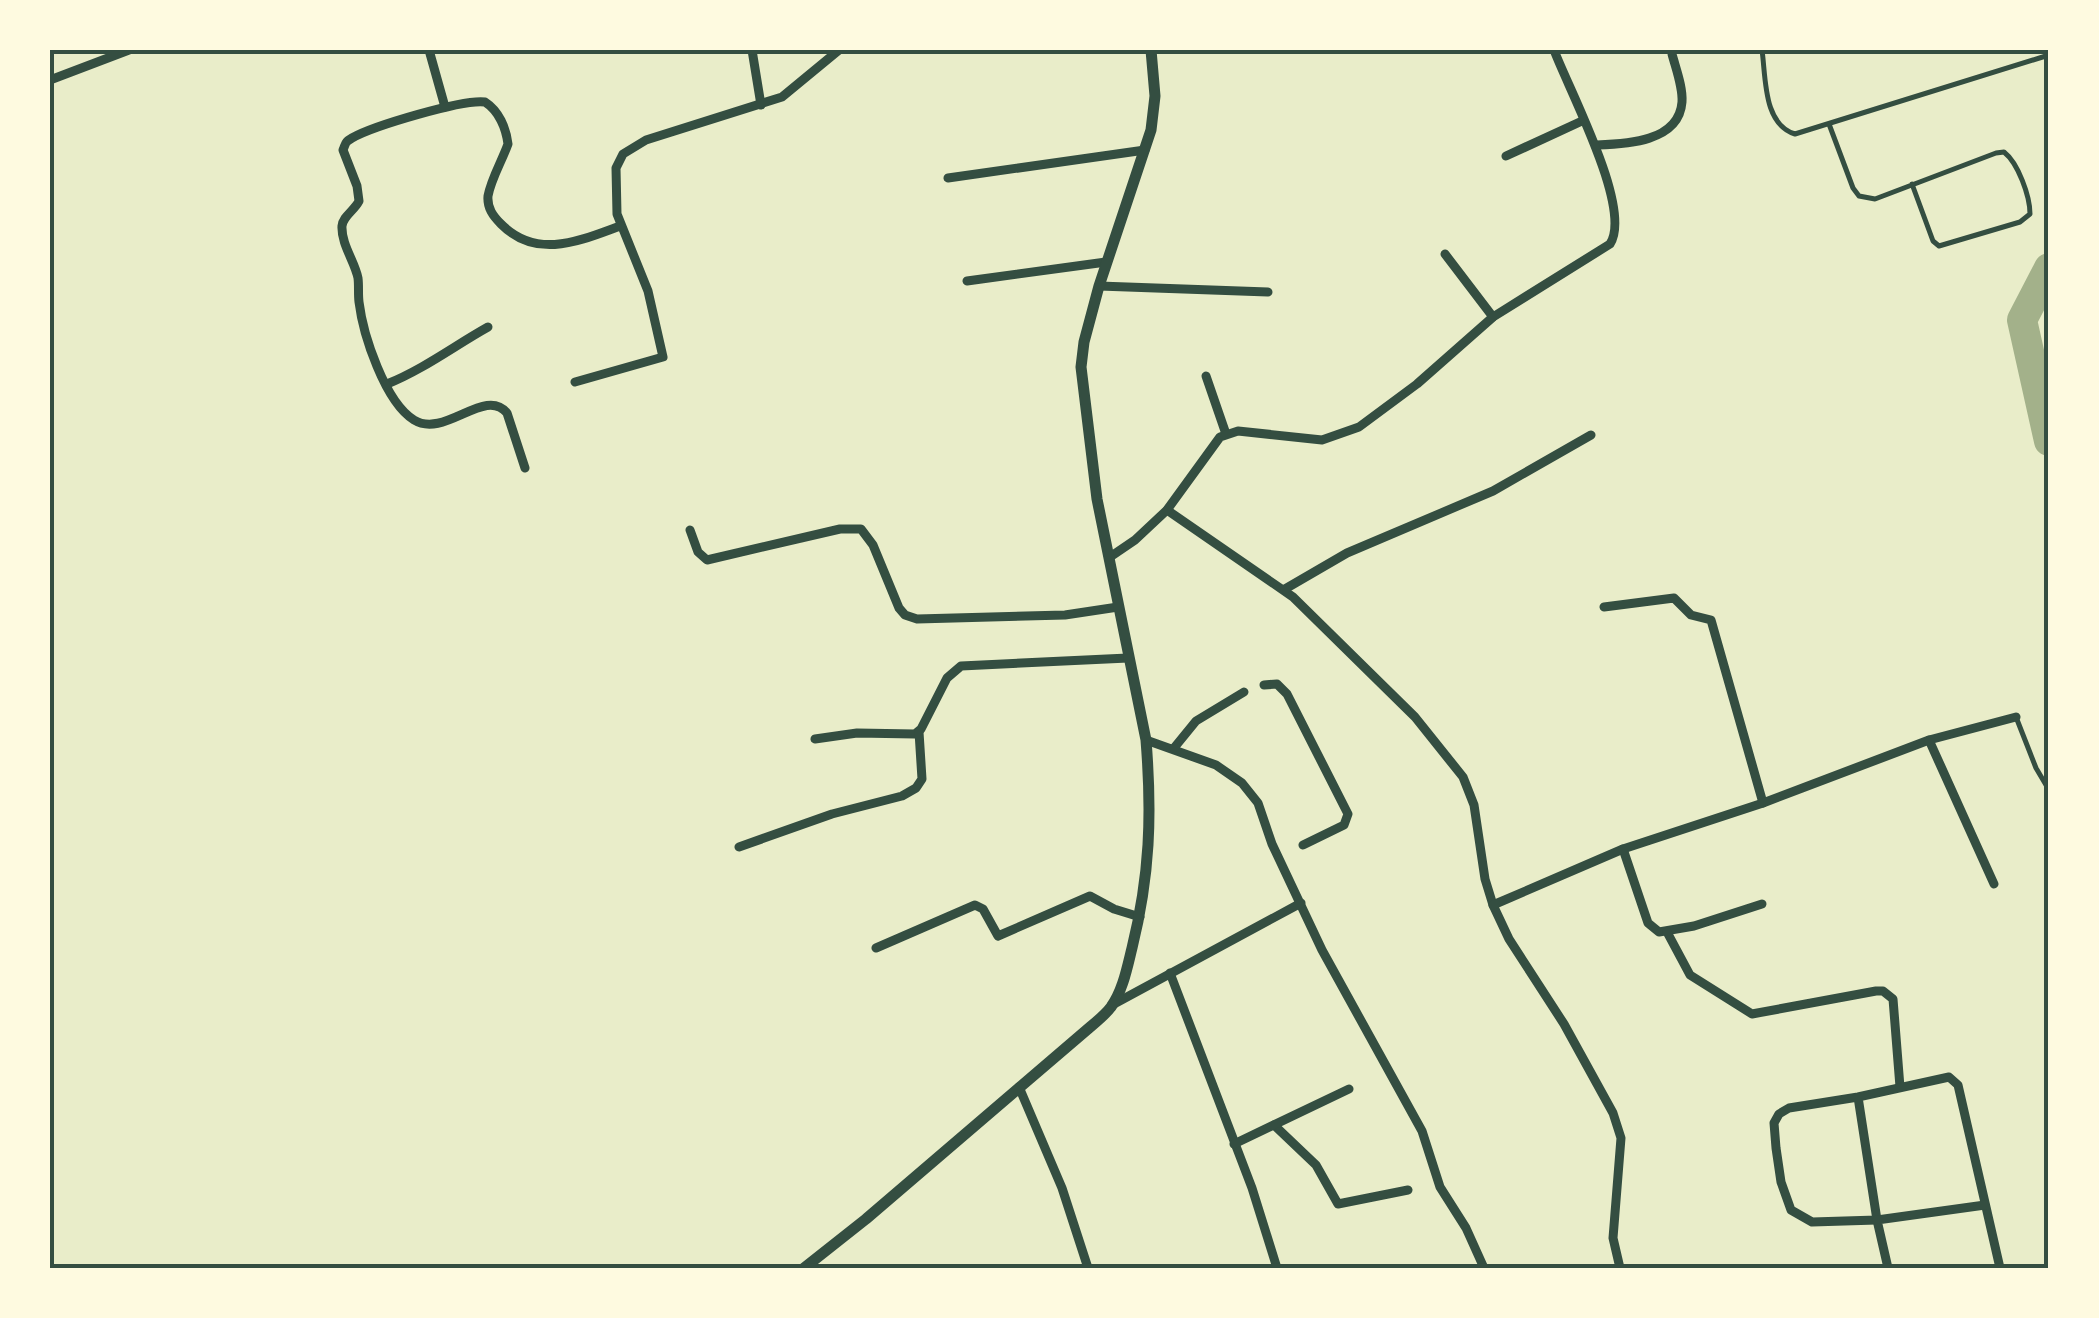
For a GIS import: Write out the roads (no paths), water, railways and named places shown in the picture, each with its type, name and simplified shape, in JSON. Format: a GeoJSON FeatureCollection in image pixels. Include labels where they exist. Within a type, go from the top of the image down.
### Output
{"type":"FeatureCollection","features":[{"type":"Feature","properties":{"kind":"street"},"geometry":{"type":"LineString","coordinates":[[50,80],[129,50]]}},
{"type":"Feature","properties":{"kind":"street"},"geometry":{"type":"LineString","coordinates":[[429,50],[445,107]]}},
{"type":"Feature","properties":{"kind":"street"},"geometry":{"type":"LineString","coordinates":[[752,50],[761,105]]}},
{"type":"Feature","properties":{"kind":"street"},"geometry":{"type":"LineString","coordinates":[[576,382],[663,357],[648,291],[620,226],[616,168],[623,154],[646,140],[782,97],[839,50]]}},
{"type":"Feature","properties":{"kind":"street"},"geometry":{"type":"LineString","coordinates":[[1112,1006],[1140,917],[1151,839],[1146,740],[1094,480],[1082,392],[1084,342],[1144,150],[1155,96],[1151,50]]}},
{"type":"Feature","properties":{"kind":"street"},"geometry":{"type":"LineString","coordinates":[[1110,558],[1167,510],[1214,443],[1226,434],[1238,431],[1322,440],[1359,427],[1493,317],[1599,252],[1615,236],[1616,220],[1597,145],[1582,120],[1554,50]]}},
{"type":"Feature","properties":{"kind":"street"},"geometry":{"type":"LineString","coordinates":[[1597,145],[1652,138],[1672,124],[1682,104],[1672,54]]}},
{"type":"Feature","properties":{"kind":"street"},"geometry":{"type":"LineString","coordinates":[[526,468],[502,406],[490,404],[434,426],[410,417],[397,404],[371,347],[358,277],[342,232],[344,219],[359,202],[343,150],[353,137],[445,107],[477,101],[493,107],[508,144],[488,198],[490,210],[512,234],[527,243],[555,246],[620,226]]}},
{"type":"Feature","properties":{"kind":"street"},"geometry":{"type":"LineString","coordinates":[[1506,156],[1582,120]]}},
{"type":"Feature","properties":{"kind":"street"},"geometry":{"type":"LineString","coordinates":[[948,178],[1144,150]]}},
{"type":"Feature","properties":{"kind":"street"},"geometry":{"type":"LineString","coordinates":[[1445,254],[1493,317]]}},
{"type":"Feature","properties":{"kind":"street"},"geometry":{"type":"LineString","coordinates":[[967,281],[1106,262]]}},
{"type":"Feature","properties":{"kind":"street"},"geometry":{"type":"LineString","coordinates":[[1099,286],[1268,292]]}},
{"type":"Feature","properties":{"kind":"street"},"geometry":{"type":"LineString","coordinates":[[387,384],[433,364],[488,327]]}},
{"type":"Feature","properties":{"kind":"street"},"geometry":{"type":"LineString","coordinates":[[1206,376],[1226,434]]}},
{"type":"Feature","properties":{"kind":"street"},"geometry":{"type":"LineString","coordinates":[[1284,590],[1347,553],[1494,491],[1591,434]]}},
{"type":"Feature","properties":{"kind":"street"},"geometry":{"type":"LineString","coordinates":[[1167,510],[1284,590],[1414,717],[1463,777],[1474,804],[1493,906],[1509,939],[1595,1076],[1621,1138],[1613,1238],[1620,1268]]}},
{"type":"Feature","properties":{"kind":"street"},"geometry":{"type":"LineString","coordinates":[[690,530],[698,552],[707,560],[840,529],[861,529],[873,545],[899,608],[917,619],[1064,616],[1118,607]]}},
{"type":"Feature","properties":{"kind":"street"},"geometry":{"type":"LineString","coordinates":[[1604,607],[1674,598],[1690,615],[1711,620],[1763,802]]}},
{"type":"Feature","properties":{"kind":"street"},"geometry":{"type":"LineString","coordinates":[[739,847],[832,814],[911,792],[922,779],[920,732],[946,678],[962,666],[1128,658]]}},
{"type":"Feature","properties":{"kind":"street"},"geometry":{"type":"LineString","coordinates":[[1264,685],[1277,684],[1287,694],[1348,814],[1344,825],[1303,846]]}},
{"type":"Feature","properties":{"kind":"street"},"geometry":{"type":"LineString","coordinates":[[1174,748],[1196,722],[1244,692]]}},
{"type":"Feature","properties":{"kind":"street"},"geometry":{"type":"LineString","coordinates":[[1493,906],[1624,849],[1929,740],[2016,717]]}},
{"type":"Feature","properties":{"kind":"street"},"geometry":{"type":"LineString","coordinates":[[815,739],[857,732],[920,732]]}},
{"type":"Feature","properties":{"kind":"street"},"geometry":{"type":"LineString","coordinates":[[1146,740],[1216,765],[1242,782],[1258,803],[1272,844],[1349,1004],[1422,1130],[1440,1187],[1466,1228],[1484,1268]]}},
{"type":"Feature","properties":{"kind":"street"},"geometry":{"type":"LineString","coordinates":[[1929,740],[1994,884]]}},
{"type":"Feature","properties":{"kind":"street"},"geometry":{"type":"LineString","coordinates":[[1624,849],[1648,923],[1659,932],[1762,904]]}},
{"type":"Feature","properties":{"kind":"street"},"geometry":{"type":"LineString","coordinates":[[876,948],[975,906],[983,909],[998,936],[1086,896],[1140,917]]}},
{"type":"Feature","properties":{"kind":"street"},"geometry":{"type":"LineString","coordinates":[[804,1268],[1112,1006],[1301,904]]}},
{"type":"Feature","properties":{"kind":"street"},"geometry":{"type":"LineString","coordinates":[[1666,932],[1690,975],[1752,1014],[1876,991],[1889,995],[1893,999],[1900,1087]]}},
{"type":"Feature","properties":{"kind":"street"},"geometry":{"type":"LineString","coordinates":[[1170,974],[1277,1268]]}},
{"type":"Feature","properties":{"kind":"street"},"geometry":{"type":"LineString","coordinates":[[1984,1204],[1876,1220],[1805,1220],[1792,1210],[1781,1182],[1774,1123],[1789,1108],[1858,1097],[1939,1077],[1956,1081],[2000,1268]]}},
{"type":"Feature","properties":{"kind":"street"},"geometry":{"type":"LineString","coordinates":[[1018,1087],[1062,1188],[1088,1268]]}},
{"type":"Feature","properties":{"kind":"street"},"geometry":{"type":"LineString","coordinates":[[1234,1144],[1348,1089]]}},
{"type":"Feature","properties":{"kind":"street"},"geometry":{"type":"LineString","coordinates":[[1858,1097],[1876,1220],[1888,1268]]}},
{"type":"Feature","properties":{"kind":"street"},"geometry":{"type":"LineString","coordinates":[[1274,1125],[1316,1166],[1338,1204],[1408,1190]]}},
{"type":"Feature","properties":{"kind":"lane"},"geometry":{"type":"LineString","coordinates":[[1762,50],[1772,113],[1779,125],[1795,134],[2049,54]]}},
{"type":"Feature","properties":{"kind":"lane"},"geometry":{"type":"LineString","coordinates":[[1829,124],[1859,196],[1875,199],[1912,184],[2004,152],[2014,164],[2030,214],[2020,222],[1939,246],[1933,240],[1912,184]]}},
{"type":"Feature","properties":{"kind":"lane"},"geometry":{"type":"LineString","coordinates":[[2016,717],[2049,790]]}},
{"type":"Feature","properties":{"kind":"waterway"},"geometry":{"type":"LineString","coordinates":[[2049,268],[2022,320],[2049,441]]}}]}
